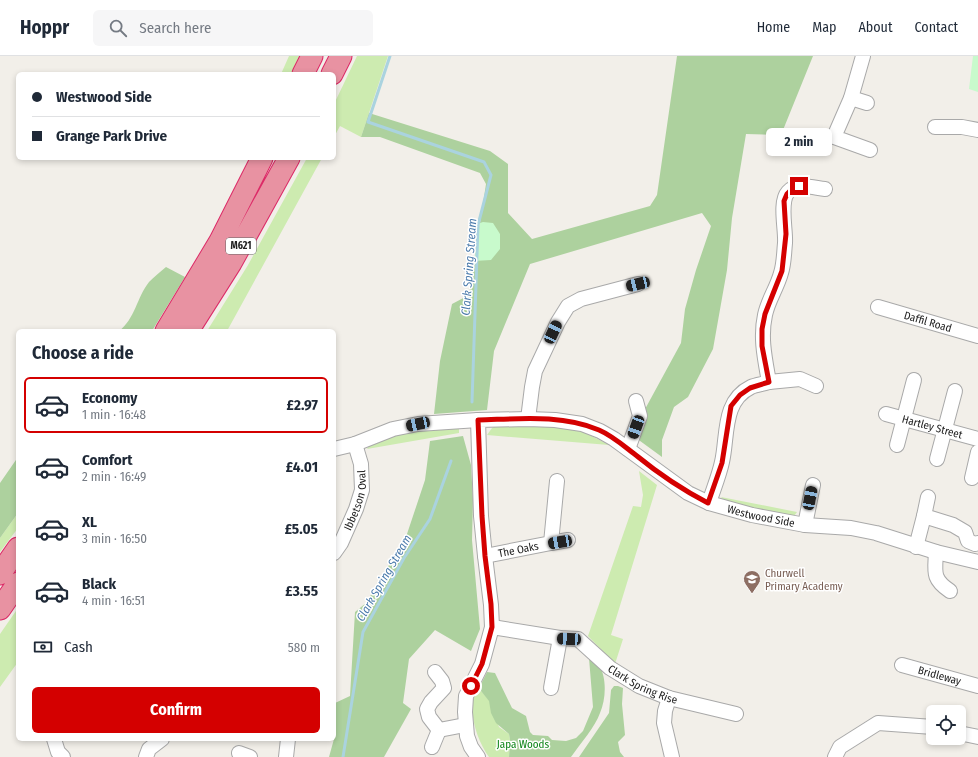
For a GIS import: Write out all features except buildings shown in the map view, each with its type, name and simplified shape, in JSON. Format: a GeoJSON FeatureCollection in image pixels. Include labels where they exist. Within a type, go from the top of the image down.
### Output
{"type":"FeatureCollection","features":[{"type":"Feature","properties":{"kind":"highway"},"geometry":{"type":"LineString","coordinates":[[333,72],[341,56]]}},
{"type":"Feature","properties":{"kind":"highway","name":"M621"},"geometry":{"type":"LineString","coordinates":[[167,329],[220,241],[261,160]]}},
{"type":"Feature","properties":{"kind":"highway","name":"M621"},"geometry":{"type":"LineString","coordinates":[[189,329],[231,264],[288,160]]}},
{"type":"Feature","properties":{"kind":"highway"},"geometry":{"type":"LineString","coordinates":[[0,574],[16,551]]}},
{"type":"Feature","properties":{"kind":"highway"},"geometry":{"type":"LineString","coordinates":[[0,609],[16,586]]}},
{"type":"Feature","properties":{"kind":"street"},"geometry":{"type":"LineString","coordinates":[[863,56],[851,98],[834,137],[870,150]]}},
{"type":"Feature","properties":{"kind":"street"},"geometry":{"type":"LineString","coordinates":[[851,98],[867,104]]}},
{"type":"Feature","properties":{"kind":"street"},"geometry":{"type":"LineString","coordinates":[[935,127],[962,127],[978,130]]}},
{"type":"Feature","properties":{"kind":"street"},"geometry":{"type":"LineString","coordinates":[[769,382],[762,346],[762,329],[768,304],[782,271],[786,234],[784,201],[787,194],[792,189],[799,186],[825,189]]}},
{"type":"Feature","properties":{"kind":"street"},"geometry":{"type":"LineString","coordinates":[[528,419],[535,371],[558,322],[568,306],[581,299],[638,284]]}},
{"type":"Feature","properties":{"kind":"street","name":"Daffil Road"},"geometry":{"type":"LineString","coordinates":[[878,307],[978,336]]}},
{"type":"Feature","properties":{"kind":"street"},"geometry":{"type":"LineString","coordinates":[[708,503],[722,463],[731,406],[740,395],[750,388],[769,382],[800,379],[816,386]]}},
{"type":"Feature","properties":{"kind":"street"},"geometry":{"type":"LineString","coordinates":[[897,445],[914,380]]}},
{"type":"Feature","properties":{"kind":"street"},"geometry":{"type":"LineString","coordinates":[[937,459],[955,390]]}},
{"type":"Feature","properties":{"kind":"street"},"geometry":{"type":"LineString","coordinates":[[628,449],[640,416],[636,401]]}},
{"type":"Feature","properties":{"kind":"street","name":"Hartley Street"},"geometry":{"type":"LineString","coordinates":[[886,414],[978,439]]}},
{"type":"Feature","properties":{"kind":"street"},"geometry":{"type":"LineString","coordinates":[[336,449],[355,444],[393,429],[418,424],[478,420],[482,516],[492,627],[482,664],[466,696],[465,725],[467,736],[471,747],[478,757]]}},
{"type":"Feature","properties":{"kind":"street","name":"Westwood Side"},"geometry":{"type":"LineString","coordinates":[[478,420],[556,420],[582,424],[600,430],[614,438],[688,493],[708,503],[752,515],[805,525],[851,528],[876,533],[916,547],[978,562]]}},
{"type":"Feature","properties":{"kind":"street","name":"Ibbetson Oval"},"geometry":{"type":"LineString","coordinates":[[336,545],[356,509],[362,490],[360,464],[355,444]]}},
{"type":"Feature","properties":{"kind":"street"},"geometry":{"type":"LineString","coordinates":[[972,478],[978,452]]}},
{"type":"Feature","properties":{"kind":"street","name":"The Oaks"},"geometry":{"type":"LineString","coordinates":[[551,543],[557,480]]}},
{"type":"Feature","properties":{"kind":"street"},"geometry":{"type":"LineString","coordinates":[[805,525],[813,485]]}},
{"type":"Feature","properties":{"kind":"street"},"geometry":{"type":"LineString","coordinates":[[916,547],[928,497]]}},
{"type":"Feature","properties":{"kind":"street"},"geometry":{"type":"LineString","coordinates":[[924,516],[953,525],[965,532],[968,541],[975,544],[978,543]]}},
{"type":"Feature","properties":{"kind":"street","name":"The Oaks"},"geometry":{"type":"LineString","coordinates":[[485,556],[568,540]]}},
{"type":"Feature","properties":{"kind":"street"},"geometry":{"type":"LineString","coordinates":[[936,552],[935,574],[941,585],[950,591]]}},
{"type":"Feature","properties":{"kind":"street","name":"Clark Spring Rise"},"geometry":{"type":"LineString","coordinates":[[492,627],[560,638],[578,639],[610,668],[639,686],[669,698],[736,714]]}},
{"type":"Feature","properties":{"kind":"street"},"geometry":{"type":"LineString","coordinates":[[550,688],[560,638]]}},
{"type":"Feature","properties":{"kind":"street","name":"Bridleway"},"geometry":{"type":"LineString","coordinates":[[902,665],[978,686]]}},
{"type":"Feature","properties":{"kind":"street"},"geometry":{"type":"LineString","coordinates":[[435,672],[442,681],[444,688],[431,702],[427,709],[429,717],[439,730]]}},
{"type":"Feature","properties":{"kind":"street"},"geometry":{"type":"LineString","coordinates":[[669,698],[665,710],[664,723],[672,757]]}},
{"type":"Feature","properties":{"kind":"street"},"geometry":{"type":"LineString","coordinates":[[835,757],[840,747],[878,723],[926,726]]}},
{"type":"Feature","properties":{"kind":"street"},"geometry":{"type":"LineString","coordinates":[[439,730],[465,725]]}},
{"type":"Feature","properties":{"kind":"street"},"geometry":{"type":"LineString","coordinates":[[432,747],[439,730]]}},
{"type":"Feature","properties":{"kind":"street"},"geometry":{"type":"LineString","coordinates":[[966,734],[978,737]]}},
{"type":"Feature","properties":{"kind":"street"},"geometry":{"type":"LineString","coordinates":[[146,757],[149,749],[159,741]]}},
{"type":"Feature","properties":{"kind":"street"},"geometry":{"type":"LineString","coordinates":[[286,757],[288,741]]}},
{"type":"Feature","properties":{"kind":"green space"},"geometry":{"type":"Polygon","coordinates":[[[289,56],[304,56],[296,72],[282,72],[289,56]]]}},
{"type":"Feature","properties":{"kind":"green space"},"geometry":{"type":"Polygon","coordinates":[[[357,56],[388,56],[361,137],[340,126],[336,133],[336,100],[357,56]]]}},
{"type":"Feature","properties":{"kind":"green space"},"geometry":{"type":"Polygon","coordinates":[[[677,56],[813,56],[781,135],[746,134],[732,218],[727,270],[713,349],[688,397],[674,407],[662,440],[662,457],[636,438],[644,411],[681,343],[685,309],[711,226],[702,213],[530,264],[494,351],[487,410],[434,414],[440,361],[452,304],[469,295],[486,184],[480,173],[380,137],[361,137],[369,113],[490,151],[508,164],[508,213],[532,239],[650,206],[657,195],[677,56]]]}},
{"type":"Feature","properties":{"kind":"green space"},"geometry":{"type":"Polygon","coordinates":[[[973,56],[978,56],[978,92],[969,89],[973,56]]]}},
{"type":"Feature","properties":{"kind":"green space"},"geometry":{"type":"Polygon","coordinates":[[[306,160],[321,160],[228,329],[208,329],[248,265],[306,160]]]}},
{"type":"Feature","properties":{"kind":"green space"},"geometry":{"type":"Polygon","coordinates":[[[480,223],[493,223],[500,234],[500,249],[491,260],[474,261],[480,223]]]}},
{"type":"Feature","properties":{"kind":"green space"},"geometry":{"type":"Polygon","coordinates":[[[166,267],[185,277],[153,329],[121,329],[129,320],[149,282],[166,267]]]}},
{"type":"Feature","properties":{"kind":"green space"},"geometry":{"type":"Polygon","coordinates":[[[497,425],[567,426],[586,433],[609,445],[487,435],[492,428],[497,425]]]}},
{"type":"Feature","properties":{"kind":"green space"},"geometry":{"type":"Polygon","coordinates":[[[459,428],[459,433],[367,449],[372,442],[385,437],[424,429],[459,428]]]}},
{"type":"Feature","properties":{"kind":"green space"},"geometry":{"type":"Polygon","coordinates":[[[463,436],[471,465],[473,500],[472,540],[480,629],[471,651],[435,630],[409,659],[403,703],[411,709],[384,757],[329,757],[333,741],[336,741],[336,703],[350,696],[355,612],[366,603],[406,537],[425,480],[430,441],[463,436]]]}},
{"type":"Feature","properties":{"kind":"green space"},"geometry":{"type":"Polygon","coordinates":[[[16,460],[16,516],[0,538],[0,483],[16,460]]]}},
{"type":"Feature","properties":{"kind":"green space"},"geometry":{"type":"Polygon","coordinates":[[[639,471],[657,485],[611,635],[623,639],[615,664],[588,636],[633,506],[641,507],[643,495],[639,471]]]}},
{"type":"Feature","properties":{"kind":"green space"},"geometry":{"type":"Polygon","coordinates":[[[721,497],[797,512],[794,516],[743,508],[733,505],[721,497]]]}},
{"type":"Feature","properties":{"kind":"green space"},"geometry":{"type":"Polygon","coordinates":[[[16,516],[16,531],[0,552],[0,538],[16,516]]]}},
{"type":"Feature","properties":{"kind":"green space"},"geometry":{"type":"Polygon","coordinates":[[[16,611],[16,665],[0,687],[0,634],[16,611]]]}},
{"type":"Feature","properties":{"kind":"green space","name":"Japa Woods"},"geometry":{"type":"Polygon","coordinates":[[[589,658],[597,662],[602,670],[605,689],[604,701],[595,724],[571,757],[509,757],[509,734],[496,723],[491,713],[489,701],[481,691],[482,682],[487,672],[495,673],[512,708],[526,716],[530,732],[533,735],[548,736],[552,740],[566,741],[576,738],[583,731],[593,707],[589,658]]]}},
{"type":"Feature","properties":{"kind":"green space"},"geometry":{"type":"Polygon","coordinates":[[[482,682],[481,691],[489,700],[499,727],[509,734],[509,757],[489,757],[478,735],[472,709],[475,693],[482,682]]]}},
{"type":"Feature","properties":{"kind":"green space","name":"Japa Woods"},"geometry":{"type":"Polygon","coordinates":[[[614,686],[623,688],[622,704],[625,735],[618,742],[620,752],[624,757],[579,757],[609,713],[611,690],[614,686]]]}},
{"type":"Feature","properties":{"kind":"waterway","name":"Clark Spring Stream"},"geometry":{"type":"LineString","coordinates":[[390,56],[368,122],[484,162],[491,175],[478,225],[472,402]]}},
{"type":"Feature","properties":{"kind":"waterway","name":"Clark Spring Stream"},"geometry":{"type":"LineString","coordinates":[[343,757],[363,632],[404,558],[430,519],[451,461]]}},
{"type":"Feature","properties":{"kind":"place","name":"Churwell Primary Academy"},"geometry":{"type":"Point","coordinates":[752,594]}},
{"type":"Feature","properties":{"kind":"route"},"geometry":{"type":"LineString","coordinates":[[471,686],[487,650],[492,627],[482,516],[478,420],[556,420],[582,424],[600,430],[614,438],[688,493],[708,503],[722,463],[731,406],[740,395],[750,388],[769,382],[762,346],[762,329],[770,299],[777,286],[782,271],[786,234],[784,201],[787,194],[792,189],[799,186]]}}]}
